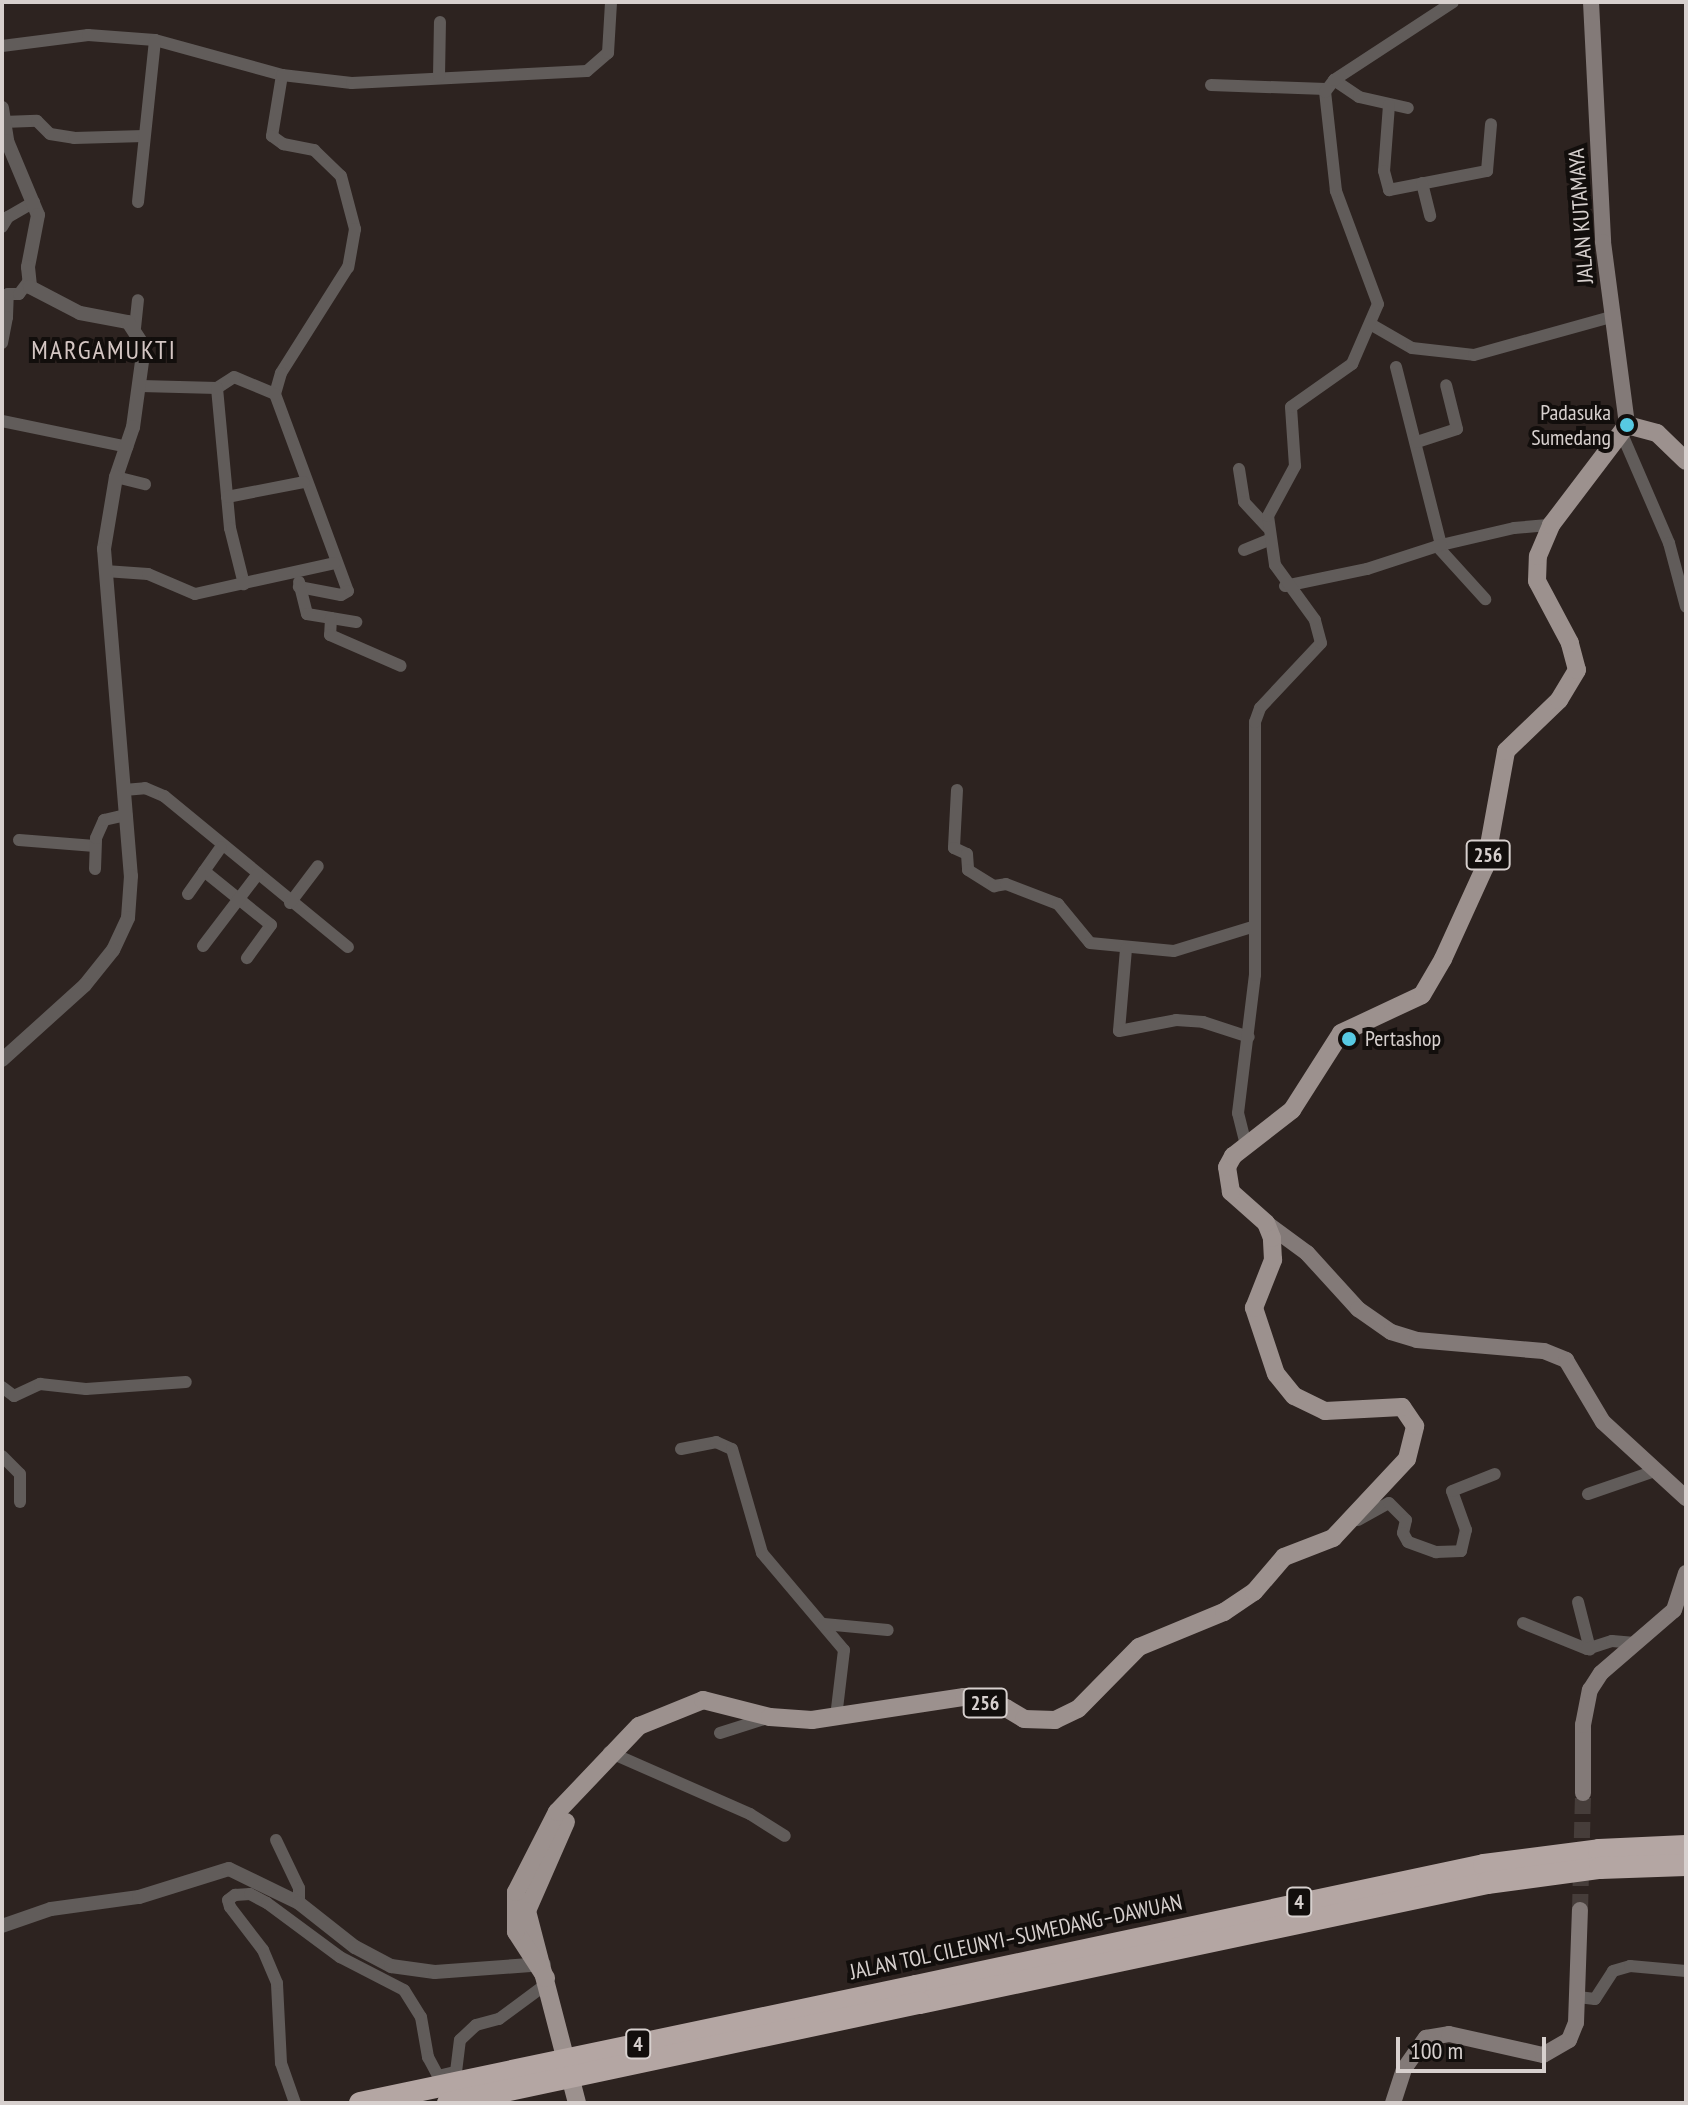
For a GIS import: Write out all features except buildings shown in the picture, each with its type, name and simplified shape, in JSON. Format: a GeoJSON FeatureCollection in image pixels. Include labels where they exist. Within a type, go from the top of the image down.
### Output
{"type":"FeatureCollection","features":[{"type":"Feature","properties":{"kind":"highway","name":"JALAN TOL CILEUNYI–SUMEDANG–DAWUAN"},"geometry":{"type":"LineString","coordinates":[[448,2103],[1469,1868],[1599,1850],[1686,1846]]}},
{"type":"Feature","properties":{"kind":"highway","name":"JALAN TOL CILEUNYI–SUMEDANG–DAWUAN"},"geometry":{"type":"LineString","coordinates":[[360,2103],[1487,1883],[1600,1868],[1686,1865]]}},
{"type":"Feature","properties":{"kind":"main road","name":"JALAN KUTAMAYA"},"geometry":{"type":"LineString","coordinates":[[1591,2],[1611,317],[1624,429]]}},
{"type":"Feature","properties":{"kind":"main road"},"geometry":{"type":"LineString","coordinates":[[1624,429],[1657,433],[1686,461]]}},
{"type":"Feature","properties":{"kind":"main road","name":"256"},"geometry":{"type":"LineString","coordinates":[[1266,1223],[1238,1201],[1227,1183],[1229,1161],[1292,1110],[1341,1033],[1422,995],[1443,959],[1485,867],[1506,751],[1559,700],[1577,670],[1570,643],[1537,581],[1538,556],[1551,525],[1624,429]]}},
{"type":"Feature","properties":{"kind":"main road"},"geometry":{"type":"LineString","coordinates":[[1266,1223],[1274,1253],[1307,1253]]}},
{"type":"Feature","properties":{"kind":"main road"},"geometry":{"type":"LineString","coordinates":[[1266,1223],[1307,1253],[1358,1309],[1391,1332],[1417,1340],[1558,1355],[1573,1367],[1593,1410],[1652,1472],[1686,1498]]}},
{"type":"Feature","properties":{"kind":"main road","name":"256"},"geometry":{"type":"LineString","coordinates":[[542,1973],[516,1932],[512,1902],[526,1888],[545,1852],[557,1812],[609,1752],[646,1722],[703,1700],[770,1717],[836,1717],[964,1697],[1006,1708],[1024,1719],[1065,1716],[1139,1647],[1243,1601],[1284,1557],[1324,1544],[1344,1526],[1407,1459],[1415,1426],[1402,1407],[1325,1411],[1285,1386],[1270,1364],[1254,1308],[1274,1253]]}},
{"type":"Feature","properties":{"kind":"main road"},"geometry":{"type":"LineString","coordinates":[[1583,1793],[1583,1725],[1590,1690],[1601,1673],[1680,1608],[1686,1573]]}},
{"type":"Feature","properties":{"kind":"main road","name":"256"},"geometry":{"type":"LineString","coordinates":[[526,1888],[527,1911],[577,2103]]}},
{"type":"Feature","properties":{"kind":"main road"},"geometry":{"type":"LineString","coordinates":[[1393,2103],[1404,2069],[1426,2038],[1458,2035],[1543,2055],[1562,2046],[1574,2032],[1580,1910]]}},
{"type":"Feature","properties":{"kind":"street"},"geometry":{"type":"LineString","coordinates":[[2,46],[88,35],[155,40],[282,75],[352,83],[587,71],[603,61],[610,47],[611,2]]}},
{"type":"Feature","properties":{"kind":"street"},"geometry":{"type":"LineString","coordinates":[[1330,85],[1453,2]]}},
{"type":"Feature","properties":{"kind":"street"},"geometry":{"type":"LineString","coordinates":[[439,77],[440,22]]}},
{"type":"Feature","properties":{"kind":"street"},"geometry":{"type":"LineString","coordinates":[[138,202],[155,40]]}},
{"type":"Feature","properties":{"kind":"street"},"geometry":{"type":"LineString","coordinates":[[105,571],[148,574],[189,594],[244,584],[298,581],[346,595],[275,394],[306,330],[342,282],[355,229],[338,171],[314,150],[279,143],[271,134],[282,75]]}},
{"type":"Feature","properties":{"kind":"street"},"geometry":{"type":"LineString","coordinates":[[1211,85],[1330,85],[1359,97],[1408,108]]}},
{"type":"Feature","properties":{"kind":"street"},"geometry":{"type":"LineString","coordinates":[[1268,534],[1270,508],[1295,466],[1291,407],[1348,369],[1372,325],[1378,297],[1336,191],[1330,85]]}},
{"type":"Feature","properties":{"kind":"street"},"geometry":{"type":"LineString","coordinates":[[1389,105],[1386,186],[1389,190],[1487,171],[1491,124]]}},
{"type":"Feature","properties":{"kind":"street"},"geometry":{"type":"LineString","coordinates":[[2,108],[3,122],[34,202],[38,223],[28,282],[19,294],[8,294],[2,343]]}},
{"type":"Feature","properties":{"kind":"street"},"geometry":{"type":"LineString","coordinates":[[3,122],[37,121],[50,134],[74,138],[144,136]]}},
{"type":"Feature","properties":{"kind":"street"},"geometry":{"type":"LineString","coordinates":[[1422,183],[1430,216]]}},
{"type":"Feature","properties":{"kind":"street"},"geometry":{"type":"LineString","coordinates":[[2,227],[8,217],[34,202]]}},
{"type":"Feature","properties":{"kind":"street"},"geometry":{"type":"LineString","coordinates":[[28,282],[48,300],[119,319],[135,328]]}},
{"type":"Feature","properties":{"kind":"street"},"geometry":{"type":"LineString","coordinates":[[2,1060],[85,985],[120,938],[129,910],[126,815],[105,571],[116,477],[127,447],[141,386],[144,347],[135,328],[138,300]]}},
{"type":"Feature","properties":{"kind":"street"},"geometry":{"type":"LineString","coordinates":[[1372,325],[1412,348],[1474,355],[1611,317]]}},
{"type":"Feature","properties":{"kind":"street"},"geometry":{"type":"LineString","coordinates":[[1396,367],[1417,442],[1439,546],[1485,599]]}},
{"type":"Feature","properties":{"kind":"street"},"geometry":{"type":"LineString","coordinates":[[141,386],[217,388],[234,377],[275,394]]}},
{"type":"Feature","properties":{"kind":"street"},"geometry":{"type":"LineString","coordinates":[[1417,442],[1457,429],[1446,385]]}},
{"type":"Feature","properties":{"kind":"street"},"geometry":{"type":"LineString","coordinates":[[217,388],[227,497],[244,584]]}},
{"type":"Feature","properties":{"kind":"street"},"geometry":{"type":"LineString","coordinates":[[2,421],[127,447]]}},
{"type":"Feature","properties":{"kind":"street"},"geometry":{"type":"LineString","coordinates":[[1624,429],[1671,549],[1686,607]]}},
{"type":"Feature","properties":{"kind":"street"},"geometry":{"type":"LineString","coordinates":[[1239,469],[1244,502],[1268,534],[1285,586],[1315,620],[1321,643],[1260,708],[1255,722],[1252,927],[1255,975],[1238,1113],[1246,1145]]}},
{"type":"Feature","properties":{"kind":"street"},"geometry":{"type":"LineString","coordinates":[[116,477],[145,484]]}},
{"type":"Feature","properties":{"kind":"street"},"geometry":{"type":"LineString","coordinates":[[227,497],[304,482]]}},
{"type":"Feature","properties":{"kind":"street"},"geometry":{"type":"LineString","coordinates":[[1285,586],[1367,569],[1439,546],[1514,528],[1551,525]]}},
{"type":"Feature","properties":{"kind":"street"},"geometry":{"type":"LineString","coordinates":[[1244,550],[1268,534]]}},
{"type":"Feature","properties":{"kind":"street"},"geometry":{"type":"LineString","coordinates":[[298,581],[335,563]]}},
{"type":"Feature","properties":{"kind":"street"},"geometry":{"type":"LineString","coordinates":[[298,581],[306,613],[356,622]]}},
{"type":"Feature","properties":{"kind":"street"},"geometry":{"type":"LineString","coordinates":[[331,618],[330,635],[401,666]]}},
{"type":"Feature","properties":{"kind":"street"},"geometry":{"type":"LineString","coordinates":[[124,790],[145,788],[164,796],[221,847],[348,947]]}},
{"type":"Feature","properties":{"kind":"street"},"geometry":{"type":"LineString","coordinates":[[957,790],[954,848],[967,854],[968,870],[994,886],[1006,884],[1054,902],[1086,941],[1121,949],[1188,950],[1252,927]]}},
{"type":"Feature","properties":{"kind":"street"},"geometry":{"type":"LineString","coordinates":[[95,869],[95,846],[106,818],[126,815]]}},
{"type":"Feature","properties":{"kind":"street"},"geometry":{"type":"LineString","coordinates":[[19,840],[95,846]]}},
{"type":"Feature","properties":{"kind":"street"},"geometry":{"type":"LineString","coordinates":[[188,894],[221,847]]}},
{"type":"Feature","properties":{"kind":"street"},"geometry":{"type":"LineString","coordinates":[[290,903],[318,866]]}},
{"type":"Feature","properties":{"kind":"street"},"geometry":{"type":"LineString","coordinates":[[204,871],[271,925],[247,958]]}},
{"type":"Feature","properties":{"kind":"street"},"geometry":{"type":"LineString","coordinates":[[203,946],[238,896],[257,875]]}},
{"type":"Feature","properties":{"kind":"street"},"geometry":{"type":"LineString","coordinates":[[1121,949],[1119,1031],[1176,1020],[1203,1022],[1249,1037]]}},
{"type":"Feature","properties":{"kind":"street"},"geometry":{"type":"LineString","coordinates":[[2,1387],[14,1396],[40,1384],[86,1389],[186,1382]]}},
{"type":"Feature","properties":{"kind":"street"},"geometry":{"type":"LineString","coordinates":[[681,1449],[716,1442],[729,1446],[762,1553],[800,1603],[840,1642],[846,1659],[836,1717]]}},
{"type":"Feature","properties":{"kind":"street"},"geometry":{"type":"LineString","coordinates":[[2,1456],[20,1474],[20,1502]]}},
{"type":"Feature","properties":{"kind":"street"},"geometry":{"type":"LineString","coordinates":[[1588,1494],[1652,1472]]}},
{"type":"Feature","properties":{"kind":"street"},"geometry":{"type":"LineString","coordinates":[[1344,1526],[1388,1503],[1405,1518],[1403,1533],[1408,1542],[1436,1552],[1461,1551],[1466,1530],[1452,1491],[1495,1474]]}},
{"type":"Feature","properties":{"kind":"street"},"geometry":{"type":"LineString","coordinates":[[1578,1602],[1590,1649]]}},
{"type":"Feature","properties":{"kind":"street"},"geometry":{"type":"LineString","coordinates":[[1523,1623],[1590,1649],[1612,1641],[1635,1643]]}},
{"type":"Feature","properties":{"kind":"street"},"geometry":{"type":"LineString","coordinates":[[824,1624],[888,1630]]}},
{"type":"Feature","properties":{"kind":"street"},"geometry":{"type":"LineString","coordinates":[[720,1733],[770,1717]]}},
{"type":"Feature","properties":{"kind":"street"},"geometry":{"type":"LineString","coordinates":[[609,1752],[750,1814],[785,1836]]}},
{"type":"Feature","properties":{"kind":"street"},"geometry":{"type":"LineString","coordinates":[[276,1840],[299,1888],[299,1903]]}},
{"type":"Feature","properties":{"kind":"street"},"geometry":{"type":"LineString","coordinates":[[2,1926],[51,1909],[139,1897],[221,1869],[252,1876],[299,1903],[355,1947],[391,1966],[435,1972],[542,1973]]}},
{"type":"Feature","properties":{"kind":"street"},"geometry":{"type":"LineString","coordinates":[[295,2103],[281,2063],[277,1983],[263,1950],[230,1907],[228,1900],[235,1895],[250,1894],[267,1903],[340,1957],[404,1990],[421,2017],[428,2057],[438,2076],[456,2072],[460,2040],[476,2025],[499,2019],[542,1973]]}},
{"type":"Feature","properties":{"kind":"street"},"geometry":{"type":"LineString","coordinates":[[1578,1997],[1595,1999],[1613,1971],[1630,1966],[1686,1971]]}},
{"type":"Feature","properties":{"kind":"tunnel"},"geometry":{"type":"LineString","coordinates":[[1580,1910],[1583,1793]]}},
{"type":"Feature","properties":{"kind":"place","name":"Padasuka Sumedang"},"geometry":{"type":"Point","coordinates":[1627,425]}},
{"type":"Feature","properties":{"kind":"place","name":"Pertashop"},"geometry":{"type":"Point","coordinates":[1349,1039]}},
{"type":"Feature","properties":{"kind":"district","name":"MARGAMUKTI"},"geometry":{"type":"Point","coordinates":[104,350]}}]}
